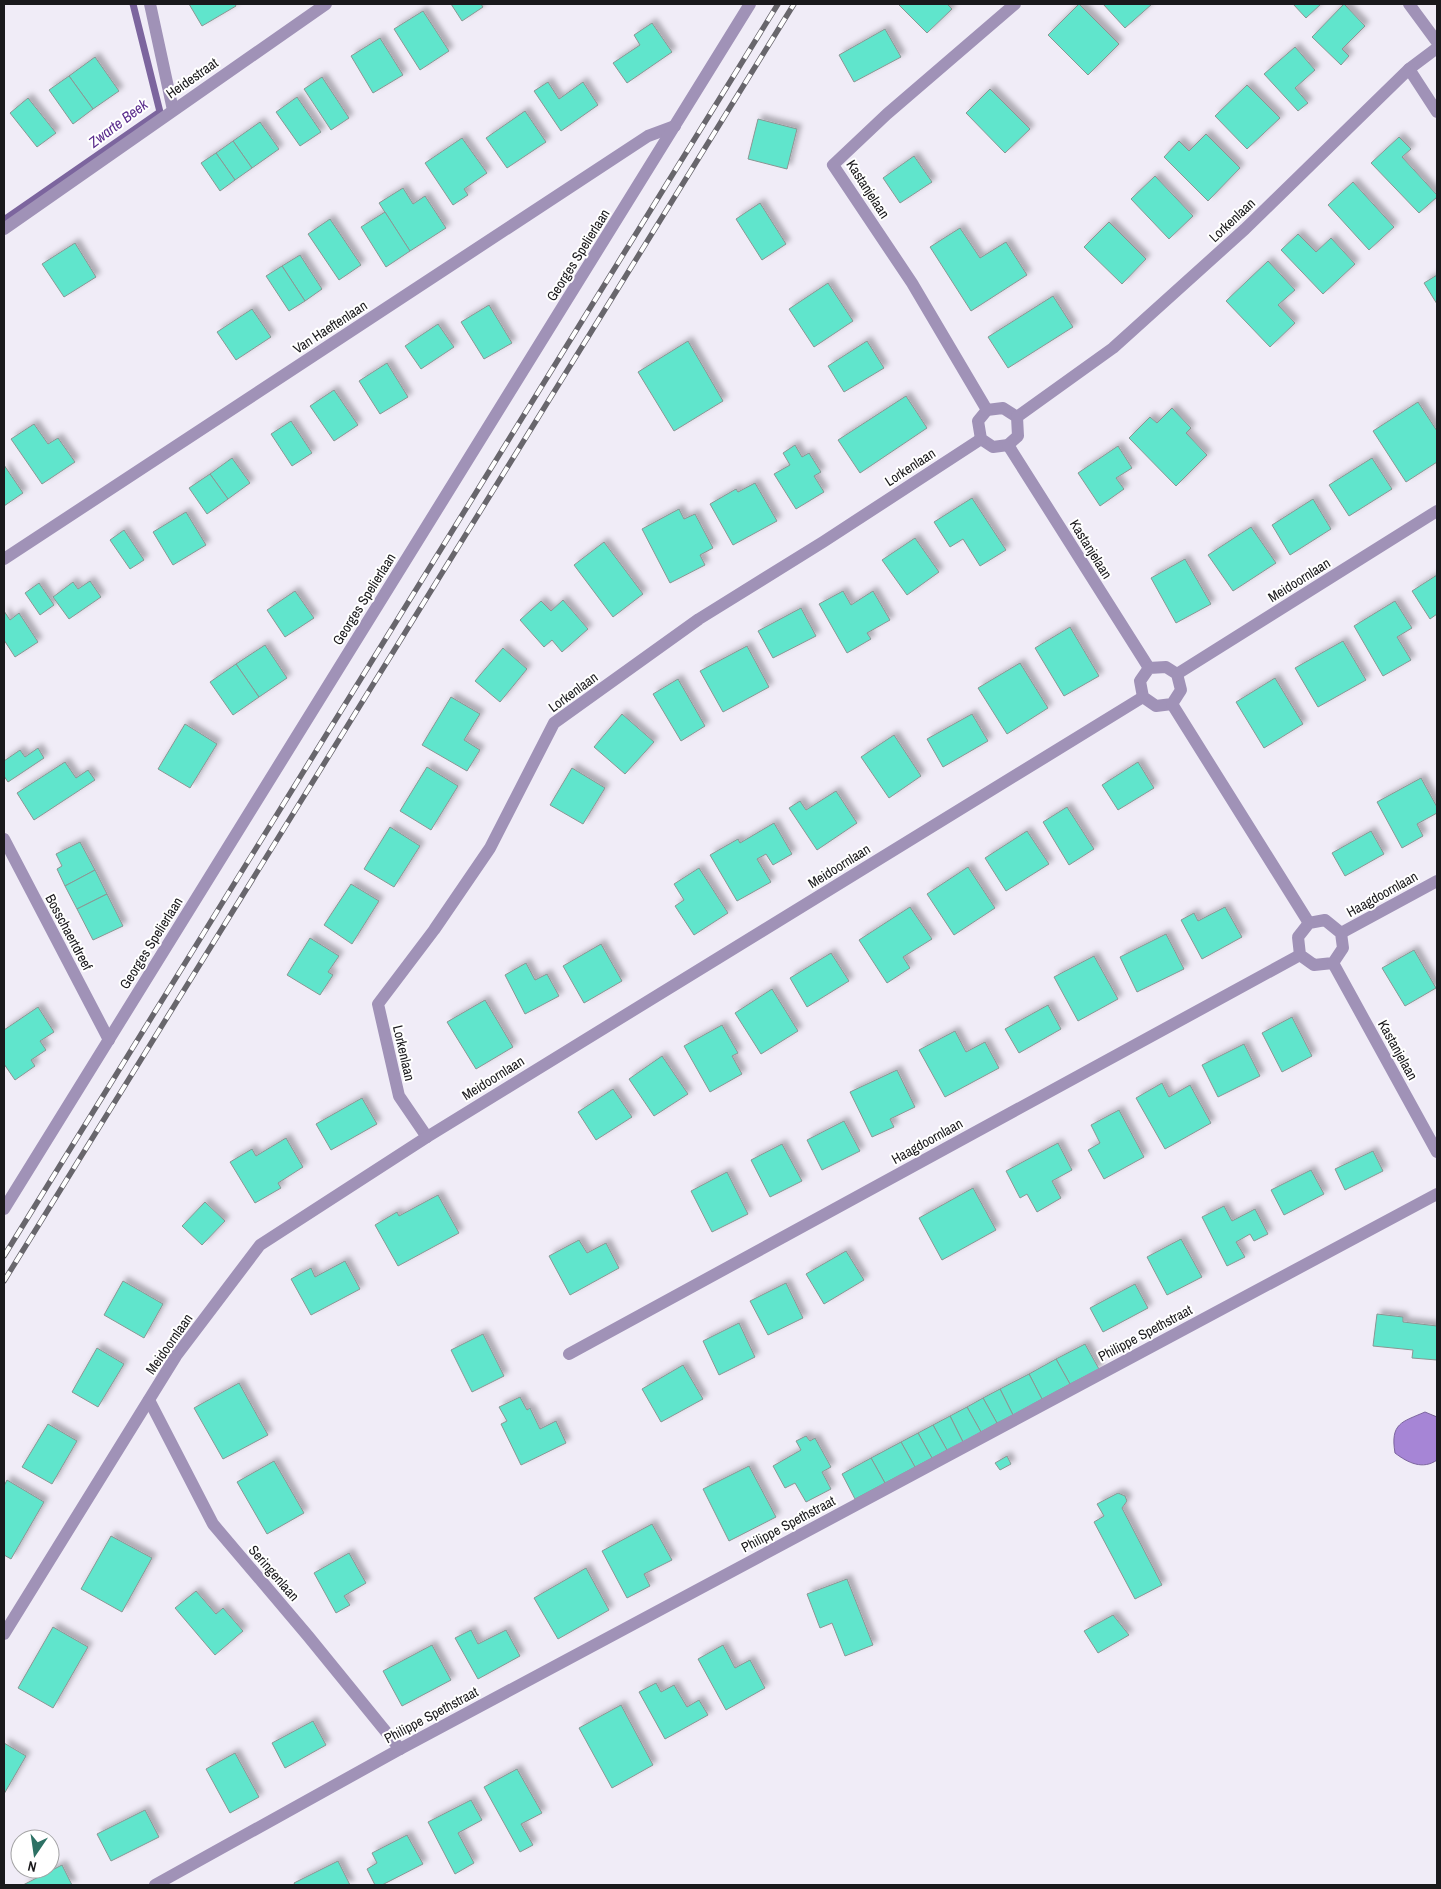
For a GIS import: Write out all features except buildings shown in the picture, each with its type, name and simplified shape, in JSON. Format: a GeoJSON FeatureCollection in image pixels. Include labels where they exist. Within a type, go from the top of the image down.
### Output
{"type":"FeatureCollection","features":[{"type":"Feature","properties":{"kind":"street"},"geometry":{"type":"LineString","coordinates":[[150,4],[173,110]]}},
{"type":"Feature","properties":{"kind":"street","name":"Heidestraat"},"geometry":{"type":"LineString","coordinates":[[4,229],[326,4]]}},
{"type":"Feature","properties":{"kind":"street","name":"Georges Spelierlaan"},"geometry":{"type":"LineString","coordinates":[[4,1210],[750,4]]}},
{"type":"Feature","properties":{"kind":"street","name":"Kastanjelaan"},"geometry":{"type":"LineString","coordinates":[[988,410],[912,283],[833,165],[887,114],[1015,4]]}},
{"type":"Feature","properties":{"kind":"street"},"geometry":{"type":"LineString","coordinates":[[1409,4],[1437,42]]}},
{"type":"Feature","properties":{"kind":"street","name":"Lorkenlaan"},"geometry":{"type":"LineString","coordinates":[[1017,417],[1114,348],[1245,229],[1409,69],[1437,48]]}},
{"type":"Feature","properties":{"kind":"street"},"geometry":{"type":"LineString","coordinates":[[1409,69],[1437,112]]}},
{"type":"Feature","properties":{"kind":"street","name":"Van Haeftenlaan"},"geometry":{"type":"LineString","coordinates":[[4,559],[648,136],[675,126]]}},
{"type":"Feature","properties":{"kind":"street"},"geometry":{"type":"LineString","coordinates":[[1003,408],[1017,417],[1018,436],[1008,445],[993,447],[981,439],[978,421],[988,410],[1003,408]]}},
{"type":"Feature","properties":{"kind":"street","name":"Lorkenlaan"},"geometry":{"type":"LineString","coordinates":[[427,1137],[399,1096],[378,1004],[434,930],[490,848],[554,724],[699,619],[823,542],[981,439]]}},
{"type":"Feature","properties":{"kind":"street","name":"Kastanjelaan"},"geometry":{"type":"LineString","coordinates":[[1008,445],[1149,668]]}},
{"type":"Feature","properties":{"kind":"street","name":"Meidoornlaan"},"geometry":{"type":"LineString","coordinates":[[1177,674],[1437,511]]}},
{"type":"Feature","properties":{"kind":"street"},"geometry":{"type":"LineString","coordinates":[[1166,667],[1177,674],[1181,690],[1172,704],[1156,706],[1143,697],[1140,680],[1149,668],[1166,667]]}},
{"type":"Feature","properties":{"kind":"street","name":"Meidoornlaan"},"geometry":{"type":"LineString","coordinates":[[4,1634],[176,1356],[260,1245],[427,1137],[1143,697]]}},
{"type":"Feature","properties":{"kind":"street"},"geometry":{"type":"LineString","coordinates":[[1172,704],[1309,923]]}},
{"type":"Feature","properties":{"kind":"street","name":"Bosschaertdreef"},"geometry":{"type":"LineString","coordinates":[[4,839],[108,1040]]}},
{"type":"Feature","properties":{"kind":"street","name":"Haagdoornlaan"},"geometry":{"type":"LineString","coordinates":[[1341,933],[1437,881]]}},
{"type":"Feature","properties":{"kind":"street"},"geometry":{"type":"LineString","coordinates":[[1325,920],[1341,933],[1343,948],[1333,963],[1314,965],[1300,955],[1298,937],[1309,923],[1325,920]]}},
{"type":"Feature","properties":{"kind":"street","name":"Haagdoornlaan"},"geometry":{"type":"LineString","coordinates":[[569,1354],[1300,955]]}},
{"type":"Feature","properties":{"kind":"street","name":"Kastanjelaan"},"geometry":{"type":"LineString","coordinates":[[1333,963],[1437,1152]]}},
{"type":"Feature","properties":{"kind":"street","name":"Philippe Spethstraat"},"geometry":{"type":"LineString","coordinates":[[156,1885],[400,1749],[1437,1194]]}},
{"type":"Feature","properties":{"kind":"street","name":"Seringenlaan"},"geometry":{"type":"LineString","coordinates":[[149,1400],[213,1524],[400,1749]]}},
{"type":"Feature","properties":{"kind":"shaded area"},"geometry":{"type":"Polygon","coordinates":[[[1425,1412],[1437,1417],[1437,1460],[1421,1465],[1405,1460],[1395,1453],[1394,1435],[1396,1429],[1404,1421],[1425,1412]]]}},
{"type":"Feature","properties":{"kind":"waterway","name":"Zwarte Beek"},"geometry":{"type":"LineString","coordinates":[[4,220],[160,112],[133,4]]}},
{"type":"Feature","properties":{"kind":"railway"},"geometry":{"type":"LineString","coordinates":[[4,1256],[778,4]]}},
{"type":"Feature","properties":{"kind":"railway"},"geometry":{"type":"LineString","coordinates":[[4,1281],[794,4]]}}]}
